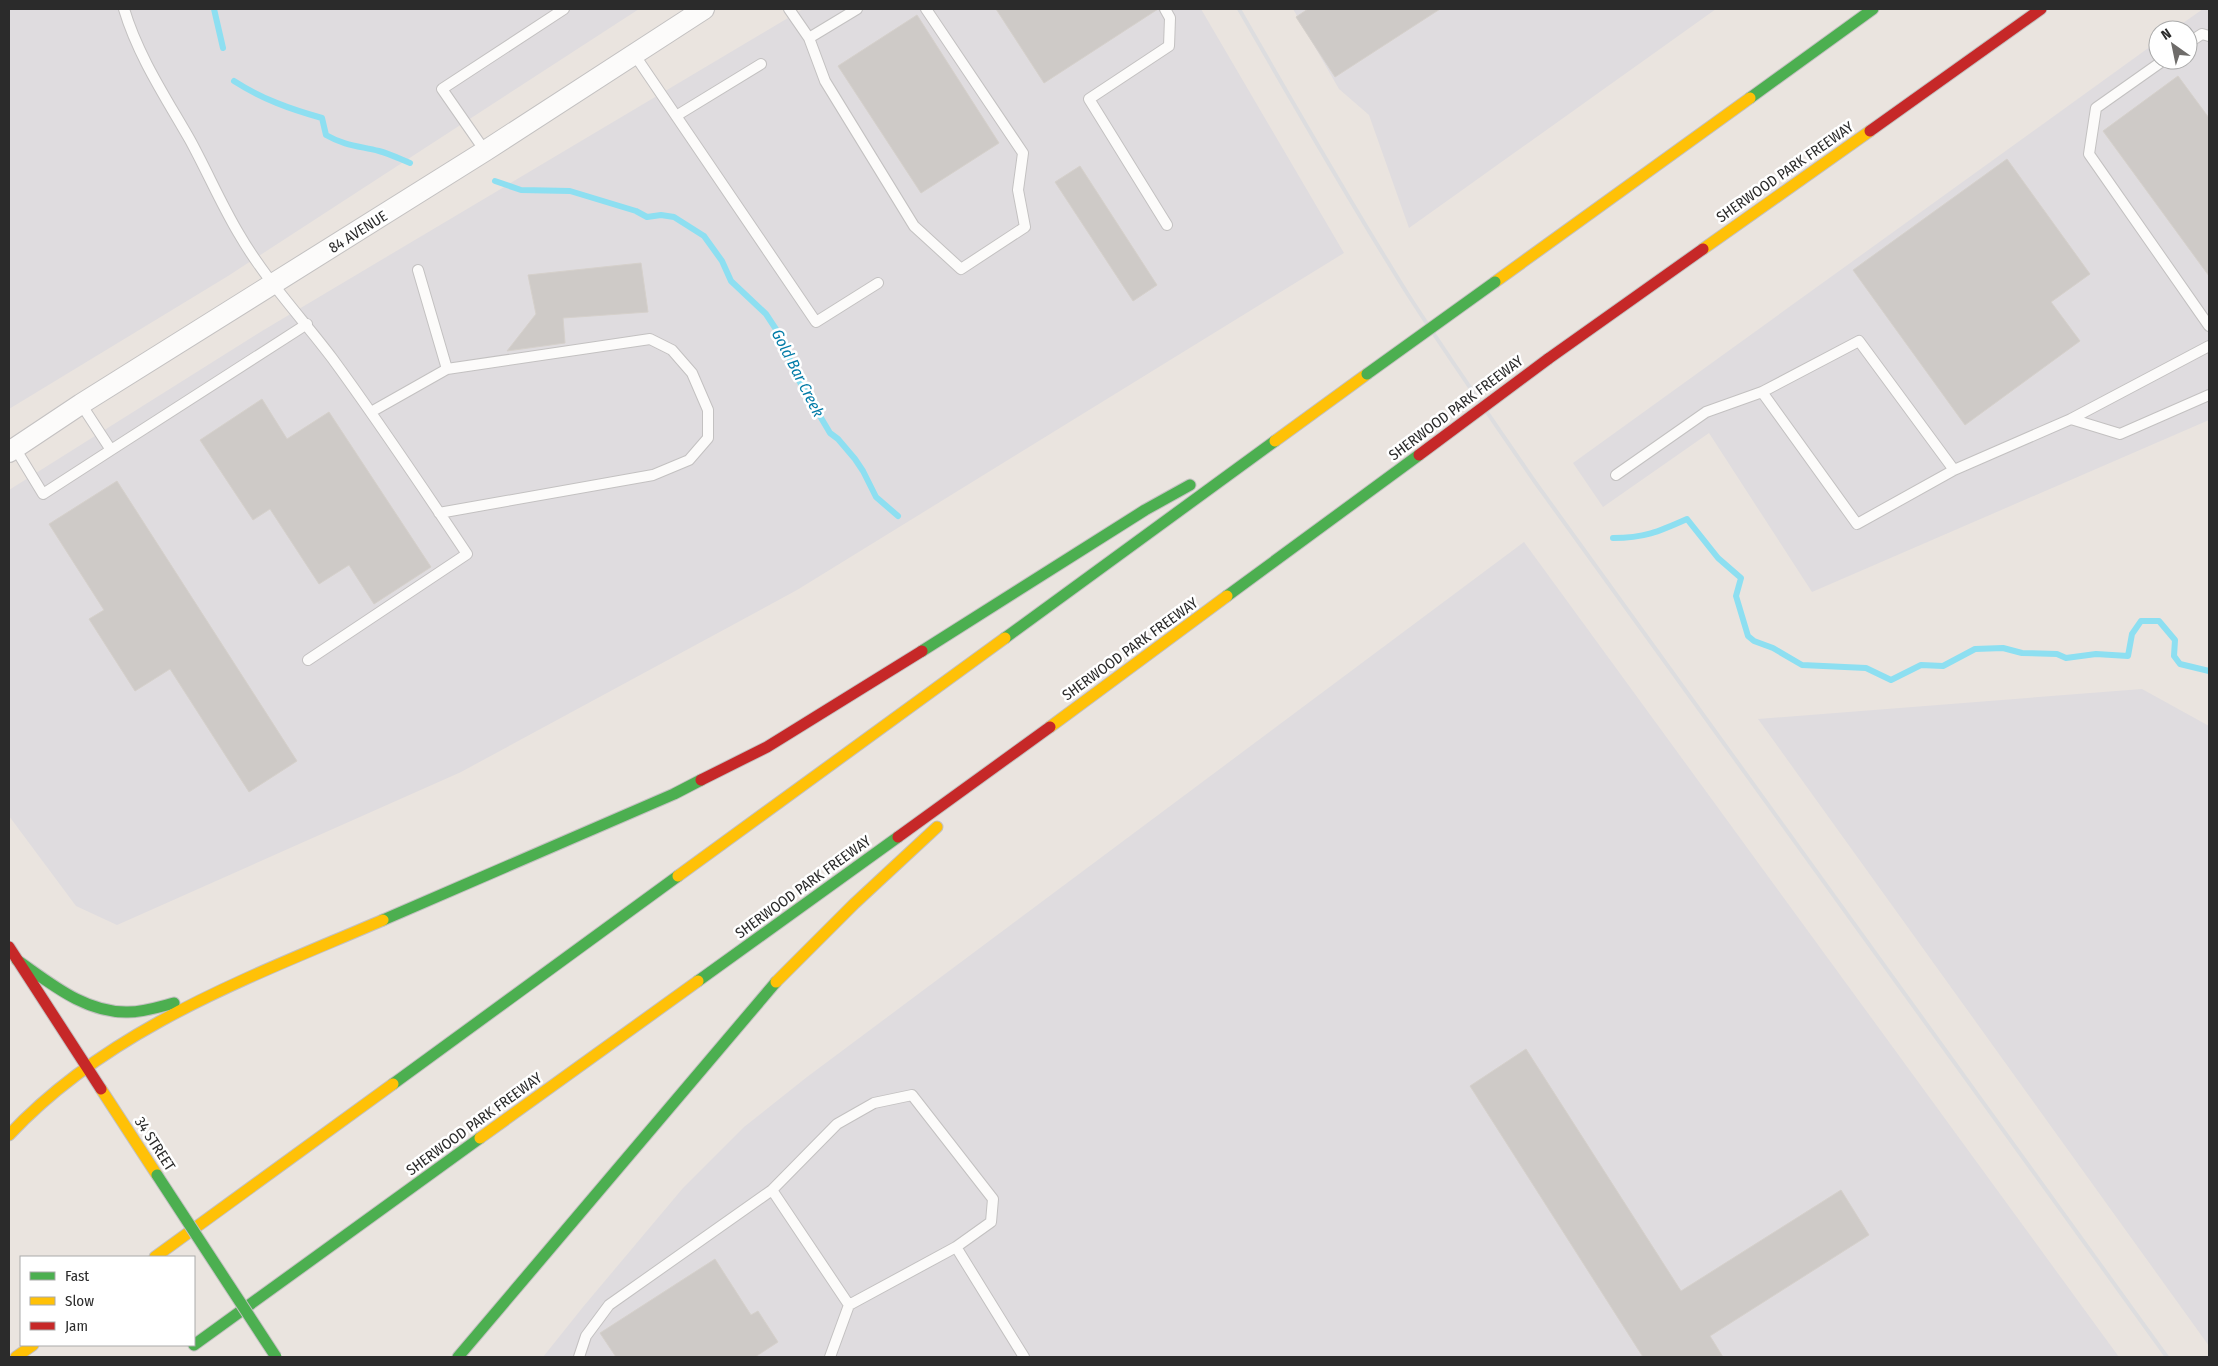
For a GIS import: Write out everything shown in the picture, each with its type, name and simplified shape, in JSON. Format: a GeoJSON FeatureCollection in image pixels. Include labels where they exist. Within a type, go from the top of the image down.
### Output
{"type":"FeatureCollection","features":[{"type":"Feature","properties":{"kind":"main road"},"geometry":{"type":"LineString","coordinates":[[156,1256],[1367,374],[1873,9]]}},
{"type":"Feature","properties":{"kind":"main road","name":"SHERWOOD PARK FREEWAY"},"geometry":{"type":"LineString","coordinates":[[195,1344],[1033,739],[1548,359],[2041,9]]}},
{"type":"Feature","properties":{"kind":"main road"},"geometry":{"type":"LineString","coordinates":[[9,1135],[40,1102],[87,1067],[149,1026],[216,992],[674,794],[767,747],[1005,600],[1145,510],[1304,420]]}},
{"type":"Feature","properties":{"kind":"main road"},"geometry":{"type":"LineString","coordinates":[[956,810],[1033,739]]}},
{"type":"Feature","properties":{"kind":"main road"},"geometry":{"type":"LineString","coordinates":[[458,1357],[780,978],[854,904],[942,822]]}},
{"type":"Feature","properties":{"kind":"main road","name":"34 STREET"},"geometry":{"type":"LineString","coordinates":[[9,947],[276,1357]]}},
{"type":"Feature","properties":{"kind":"main road"},"geometry":{"type":"LineString","coordinates":[[17,960],[71,997],[108,1010],[128,1012],[148,1009],[216,992]]}},
{"type":"Feature","properties":{"kind":"main road"},"geometry":{"type":"LineString","coordinates":[[16,1357],[32,1346]]}},
{"type":"Feature","properties":{"kind":"main road","name":"SHERWOOD PARK FREEWAY"},"geometry":{"type":"LineString","coordinates":[[182,1353],[192,1346]]}},
{"type":"Feature","properties":{"kind":"street","name":"84 AVENUE"},"geometry":{"type":"LineString","coordinates":[[12,450],[81,404],[274,285],[485,151],[704,9]]}},
{"type":"Feature","properties":{"kind":"lane"},"geometry":{"type":"LineString","coordinates":[[124,9],[128,24],[148,66],[239,234],[274,285],[307,324],[371,412],[467,554],[308,660]]}},
{"type":"Feature","properties":{"kind":"lane"},"geometry":{"type":"LineString","coordinates":[[485,151],[442,90],[564,9]]}},
{"type":"Feature","properties":{"kind":"lane"},"geometry":{"type":"LineString","coordinates":[[789,9],[809,38],[824,81],[914,226],[961,269],[1025,227],[1018,190],[1023,153],[926,9]]}},
{"type":"Feature","properties":{"kind":"lane"},"geometry":{"type":"LineString","coordinates":[[809,38],[857,9]]}},
{"type":"Feature","properties":{"kind":"lane"},"geometry":{"type":"LineString","coordinates":[[1165,9],[1170,18],[1170,46],[1089,99],[1167,225]]}},
{"type":"Feature","properties":{"kind":"lane"},"geometry":{"type":"LineString","coordinates":[[634,54],[816,322],[878,283]]}},
{"type":"Feature","properties":{"kind":"lane"},"geometry":{"type":"LineString","coordinates":[[676,116],[761,64]]}},
{"type":"Feature","properties":{"kind":"lane"},"geometry":{"type":"LineString","coordinates":[[2150,70],[2096,108],[2089,154],[2209,326]]}},
{"type":"Feature","properties":{"kind":"lane"},"geometry":{"type":"LineString","coordinates":[[418,270],[447,369]]}},
{"type":"Feature","properties":{"kind":"lane"},"geometry":{"type":"LineString","coordinates":[[12,450],[43,494],[307,324]]}},
{"type":"Feature","properties":{"kind":"lane"},"geometry":{"type":"LineString","coordinates":[[371,412],[447,369],[650,339],[672,350],[692,373],[708,410],[708,438],[689,460],[653,475],[439,513]]}},
{"type":"Feature","properties":{"kind":"lane"},"geometry":{"type":"LineString","coordinates":[[1616,475],[1706,412],[1762,392],[1859,341],[1954,470]]}},
{"type":"Feature","properties":{"kind":"lane"},"geometry":{"type":"LineString","coordinates":[[1762,392],[1857,524],[1954,470],[2070,419],[2209,346]]}},
{"type":"Feature","properties":{"kind":"lane"},"geometry":{"type":"LineString","coordinates":[[2070,419],[2120,434],[2209,395]]}},
{"type":"Feature","properties":{"kind":"lane"},"geometry":{"type":"LineString","coordinates":[[81,404],[111,450]]}},
{"type":"Feature","properties":{"kind":"lane"},"geometry":{"type":"LineString","coordinates":[[579,1357],[586,1336],[609,1305],[772,1190],[837,1124],[874,1103],[912,1095],[993,1199],[991,1222],[956,1246],[849,1305],[830,1357]]}},
{"type":"Feature","properties":{"kind":"lane"},"geometry":{"type":"LineString","coordinates":[[772,1190],[849,1305]]}},
{"type":"Feature","properties":{"kind":"lane"},"geometry":{"type":"LineString","coordinates":[[956,1246],[1024,1357]]}},
{"type":"Feature","properties":{"kind":"shaded area"},"geometry":{"type":"Polygon","coordinates":[[[9,9],[639,9],[228,276],[9,409],[9,9]]]}},
{"type":"Feature","properties":{"kind":"shaded area"},"geometry":{"type":"Polygon","coordinates":[[[803,9],[1201,9],[1344,253],[797,590],[461,772],[117,925],[76,906],[9,816],[9,490],[262,331],[803,9]]]}},
{"type":"Feature","properties":{"kind":"shaded area"},"geometry":{"type":"Polygon","coordinates":[[[1293,9],[1716,9],[1409,228],[1369,115],[1339,89],[1293,9]]]}},
{"type":"Feature","properties":{"kind":"shaded area"},"geometry":{"type":"Polygon","coordinates":[[[2203,9],[2209,9],[2209,420],[1812,592],[1709,433],[1603,507],[1573,463],[2148,48],[2148,70],[2198,70],[2198,20],[2187,20],[2203,9]]]}},
{"type":"Feature","properties":{"kind":"shaded area"},"geometry":{"type":"Polygon","coordinates":[[[1524,542],[2119,1357],[543,1357],[683,1188],[744,1127],[807,1077],[1524,542]]]}},
{"type":"Feature","properties":{"kind":"shaded area"},"geometry":{"type":"Polygon","coordinates":[[[2142,689],[2209,726],[2209,1346],[1758,719],[2142,689]]]}},
{"type":"Feature","properties":{"kind":"building"},"geometry":{"type":"Polygon","coordinates":[[[996,9],[1158,9],[1044,83],[996,9]]]}},
{"type":"Feature","properties":{"kind":"building"},"geometry":{"type":"Polygon","coordinates":[[[1308,9],[1440,9],[1335,77],[1296,17],[1308,9]]]}},
{"type":"Feature","properties":{"kind":"building"},"geometry":{"type":"Polygon","coordinates":[[[917,15],[999,143],[921,193],[838,66],[917,15]]]}},
{"type":"Feature","properties":{"kind":"building"},"geometry":{"type":"Polygon","coordinates":[[[2178,76],[2209,118],[2209,276],[2103,131],[2178,76]]]}},
{"type":"Feature","properties":{"kind":"building"},"geometry":{"type":"Polygon","coordinates":[[[2007,159],[2090,274],[2051,302],[2080,341],[1965,425],[1853,270],[2007,159]]]}},
{"type":"Feature","properties":{"kind":"building"},"geometry":{"type":"Polygon","coordinates":[[[1080,166],[1157,285],[1133,301],[1055,182],[1080,166]]]}},
{"type":"Feature","properties":{"kind":"building"},"geometry":{"type":"Polygon","coordinates":[[[641,263],[648,312],[563,318],[565,343],[507,351],[536,314],[528,275],[641,263]]]}},
{"type":"Feature","properties":{"kind":"building"},"geometry":{"type":"Polygon","coordinates":[[[262,399],[287,439],[329,412],[431,567],[374,604],[349,565],[319,584],[270,509],[253,520],[200,440],[262,399]]]}},
{"type":"Feature","properties":{"kind":"building"},"geometry":{"type":"Polygon","coordinates":[[[117,481],[297,761],[249,792],[170,669],[135,691],[89,619],[104,610],[49,524],[117,481]]]}},
{"type":"Feature","properties":{"kind":"building"},"geometry":{"type":"Polygon","coordinates":[[[1526,1049],[1681,1291],[1841,1190],[1869,1235],[1710,1336],[1723,1357],[1643,1357],[1470,1086],[1526,1049]]]}},
{"type":"Feature","properties":{"kind":"building"},"geometry":{"type":"Polygon","coordinates":[[[715,1259],[751,1315],[758,1311],[778,1342],[755,1357],[616,1357],[600,1333],[715,1259]]]}},
{"type":"Feature","properties":{"kind":"waterway","name":"Gold Bar Creek"},"geometry":{"type":"LineString","coordinates":[[214,9],[223,48]]}},
{"type":"Feature","properties":{"kind":"waterway"},"geometry":{"type":"LineString","coordinates":[[234,81],[276,103],[322,118],[326,135],[333,139],[346,144],[383,152],[410,163]]}},
{"type":"Feature","properties":{"kind":"waterway","name":"Gold Bar Creek"},"geometry":{"type":"LineString","coordinates":[[495,181],[521,190],[570,191],[636,211],[647,217],[661,215],[674,217],[704,236],[722,261],[731,281],[766,314],[785,343],[792,367],[830,433],[838,439],[855,459],[876,497],[898,516]]}},
{"type":"Feature","properties":{"kind":"waterway","name":"Gold Bar Creek"},"geometry":{"type":"LineString","coordinates":[[1613,538],[1634,537],[1651,533],[1687,519],[1718,558],[1741,578],[1736,596],[1748,636],[1754,641],[1773,648],[1802,665],[1866,668],[1891,680],[1921,665],[1943,666],[1975,649],[2003,648],[2022,653],[2057,654],[2066,658],[2096,654],[2128,656],[2132,634],[2141,621],[2159,621],[2175,640],[2174,656],[2180,664],[2209,671]]}},
{"type":"Feature","properties":{"kind":"railway"},"geometry":{"type":"LineString","coordinates":[[1239,9],[1407,293],[1535,482],[2167,1357]]}},
{"type":"Feature","properties":{"kind":"traffic: fast"},"geometry":{"type":"LineString","coordinates":[[1750,98],[1873,9]]}},
{"type":"Feature","properties":{"kind":"traffic: fast"},"geometry":{"type":"LineString","coordinates":[[1367,374],[1495,282]]}},
{"type":"Feature","properties":{"kind":"traffic: fast"},"geometry":{"type":"LineString","coordinates":[[1005,638],[1275,441]]}},
{"type":"Feature","properties":{"kind":"traffic: fast"},"geometry":{"type":"LineString","coordinates":[[1227,596],[1419,455]]}},
{"type":"Feature","properties":{"kind":"traffic: fast"},"geometry":{"type":"LineString","coordinates":[[922,651],[1145,510],[1190,485]]}},
{"type":"Feature","properties":{"kind":"traffic: fast"},"geometry":{"type":"LineString","coordinates":[[383,920],[674,794],[701,780]]}},
{"type":"Feature","properties":{"kind":"traffic: fast"},"geometry":{"type":"LineString","coordinates":[[698,981],[898,837]]}},
{"type":"Feature","properties":{"kind":"traffic: fast"},"geometry":{"type":"LineString","coordinates":[[393,1084],[678,876]]}},
{"type":"Feature","properties":{"kind":"traffic: fast"},"geometry":{"type":"LineString","coordinates":[[17,960],[55,987],[97,1008],[134,1012],[174,1003]]}},
{"type":"Feature","properties":{"kind":"traffic: fast"},"geometry":{"type":"LineString","coordinates":[[458,1357],[776,982]]}},
{"type":"Feature","properties":{"kind":"traffic: fast"},"geometry":{"type":"LineString","coordinates":[[195,1344],[480,1138]]}},
{"type":"Feature","properties":{"kind":"traffic: fast"},"geometry":{"type":"LineString","coordinates":[[157,1175],[276,1357]]}},
{"type":"Feature","properties":{"kind":"traffic: slow"},"geometry":{"type":"LineString","coordinates":[[1495,282],[1750,98]]}},
{"type":"Feature","properties":{"kind":"traffic: slow"},"geometry":{"type":"LineString","coordinates":[[1703,249],[1870,131]]}},
{"type":"Feature","properties":{"kind":"traffic: slow"},"geometry":{"type":"LineString","coordinates":[[1275,441],[1367,374]]}},
{"type":"Feature","properties":{"kind":"traffic: slow"},"geometry":{"type":"LineString","coordinates":[[1050,727],[1227,596]]}},
{"type":"Feature","properties":{"kind":"traffic: slow"},"geometry":{"type":"LineString","coordinates":[[678,876],[1005,638]]}},
{"type":"Feature","properties":{"kind":"traffic: slow"},"geometry":{"type":"LineString","coordinates":[[776,982],[854,904],[937,827]]}},
{"type":"Feature","properties":{"kind":"traffic: slow"},"geometry":{"type":"LineString","coordinates":[[9,1135],[49,1097],[91,1064],[137,1035],[184,1008],[233,985],[383,920]]}},
{"type":"Feature","properties":{"kind":"traffic: slow"},"geometry":{"type":"LineString","coordinates":[[480,1138],[698,981]]}},
{"type":"Feature","properties":{"kind":"traffic: slow"},"geometry":{"type":"LineString","coordinates":[[156,1256],[393,1084]]}},
{"type":"Feature","properties":{"kind":"traffic: slow"},"geometry":{"type":"LineString","coordinates":[[101,1089],[157,1175]]}},
{"type":"Feature","properties":{"kind":"traffic: slow"},"geometry":{"type":"LineString","coordinates":[[16,1357],[32,1346]]}},
{"type":"Feature","properties":{"kind":"traffic: jam"},"geometry":{"type":"LineString","coordinates":[[1870,131],[2041,9]]}},
{"type":"Feature","properties":{"kind":"traffic: jam"},"geometry":{"type":"LineString","coordinates":[[1548,359],[1703,249]]}},
{"type":"Feature","properties":{"kind":"traffic: jam"},"geometry":{"type":"LineString","coordinates":[[1419,455],[1548,359]]}},
{"type":"Feature","properties":{"kind":"traffic: jam"},"geometry":{"type":"LineString","coordinates":[[701,780],[767,747],[922,651]]}},
{"type":"Feature","properties":{"kind":"traffic: jam"},"geometry":{"type":"LineString","coordinates":[[898,837],[1050,727]]}},
{"type":"Feature","properties":{"kind":"traffic: jam"},"geometry":{"type":"LineString","coordinates":[[9,947],[101,1089]]}}]}
